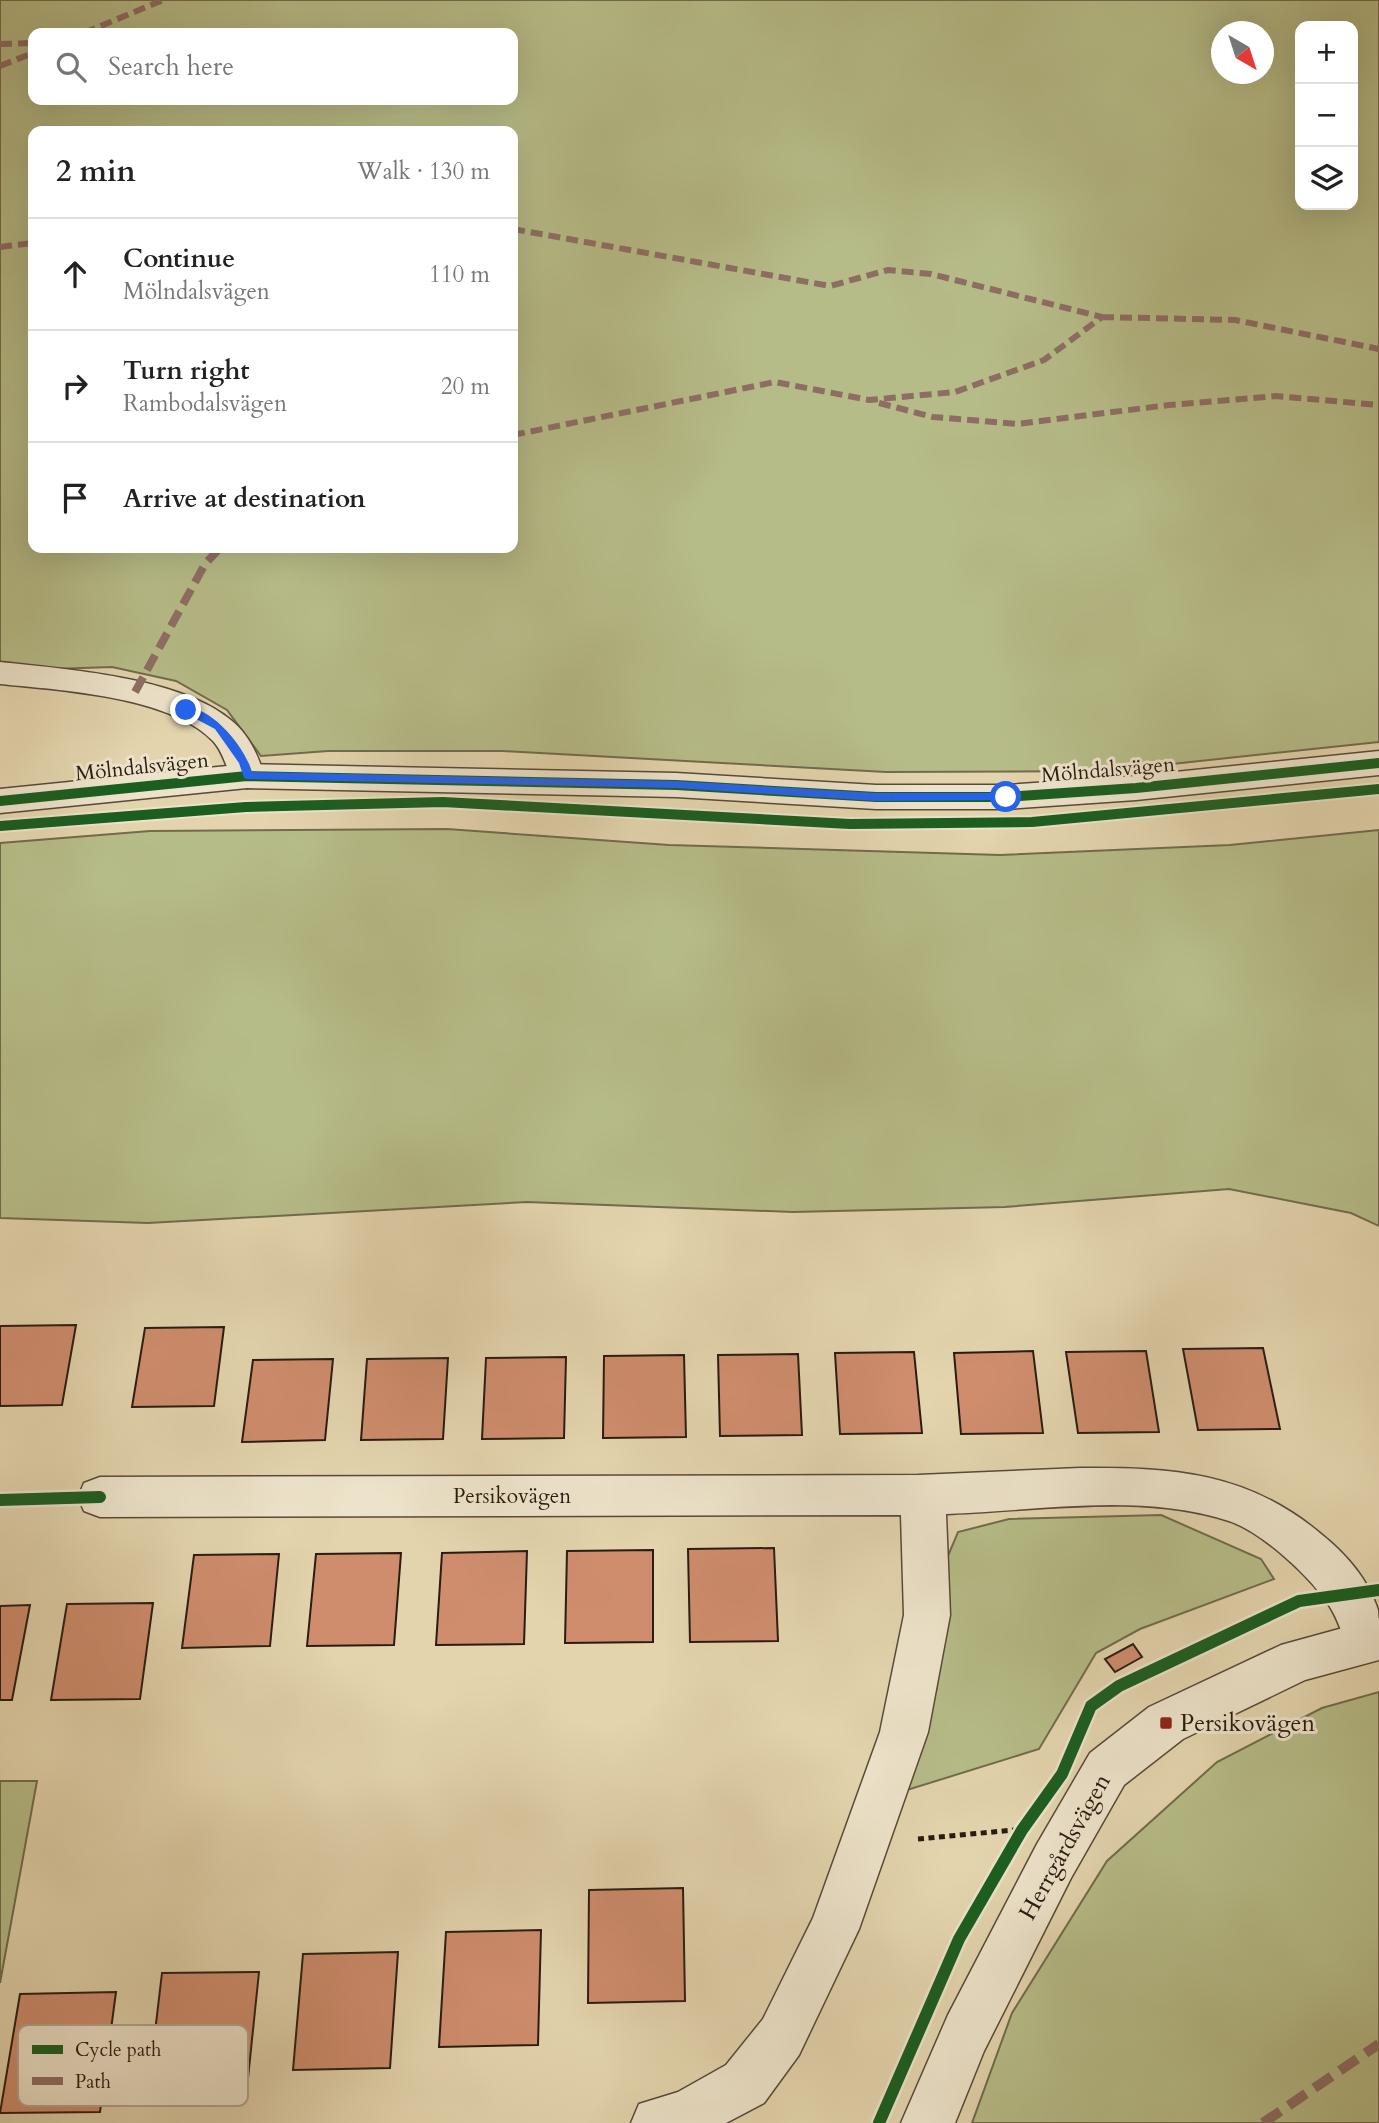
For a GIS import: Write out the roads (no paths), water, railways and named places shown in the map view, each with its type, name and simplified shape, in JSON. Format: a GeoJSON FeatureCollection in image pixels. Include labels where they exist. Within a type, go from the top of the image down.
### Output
{"type":"FeatureCollection","features":[{"type":"Feature","properties":{"kind":"street"},"geometry":{"type":"LineString","coordinates":[[0,673],[73,681],[135,692],[186,710],[219,727],[244,762],[247,776]]}},
{"type":"Feature","properties":{"kind":"street","name":"Mölndalsvägen"},"geometry":{"type":"LineString","coordinates":[[0,802],[247,776],[676,785],[876,797],[1006,797],[1150,786],[1379,763]]}},
{"type":"Feature","properties":{"kind":"street","name":"Persikovägen"},"geometry":{"type":"LineString","coordinates":[[100,1497],[923,1494],[1111,1488],[1188,1492],[1240,1505],[1285,1532],[1323,1563],[1347,1593],[1373,1640]]}},
{"type":"Feature","properties":{"kind":"street"},"geometry":{"type":"LineString","coordinates":[[659,2123],[686,2116],[745,2084],[780,2037],[834,1929],[904,1732],[927,1615],[923,1494]]}},
{"type":"Feature","properties":{"kind":"street","name":"Herrgårdsvägen"},"geometry":{"type":"LineString","coordinates":[[928,2123],[972,2021],[1054,1861],[1107,1769],[1166,1723],[1298,1660],[1373,1640]]}},
{"type":"Feature","properties":{"kind":"place","name":"Persikovägen"},"geometry":{"type":"Point","coordinates":[1166,1723]}}]}
